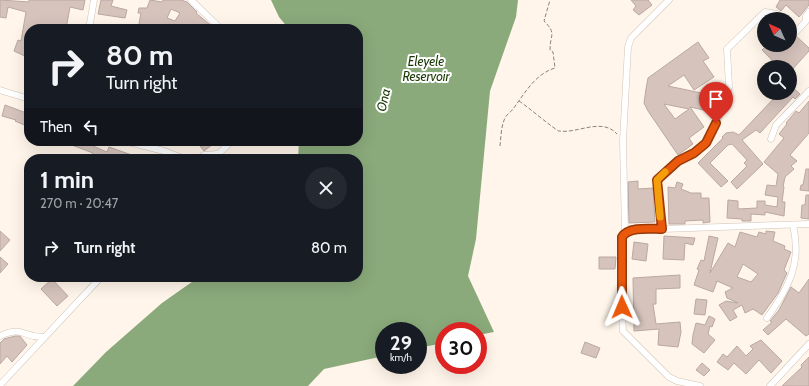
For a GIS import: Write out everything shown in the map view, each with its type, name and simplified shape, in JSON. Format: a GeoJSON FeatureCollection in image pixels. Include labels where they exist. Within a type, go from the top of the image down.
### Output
{"type":"FeatureCollection","features":[{"type":"Feature","properties":{"kind":"street"},"geometry":{"type":"LineString","coordinates":[[90,24],[94,0]]}},
{"type":"Feature","properties":{"kind":"street"},"geometry":{"type":"LineString","coordinates":[[191,0],[216,24]]}},
{"type":"Feature","properties":{"kind":"street"},"geometry":{"type":"LineString","coordinates":[[669,0],[631,38],[627,56],[627,98],[623,141],[625,233],[622,237],[621,288],[623,331],[669,377],[700,386]]}},
{"type":"Feature","properties":{"kind":"street"},"geometry":{"type":"LineString","coordinates":[[797,31],[808,23],[806,16],[809,12]]}},
{"type":"Feature","properties":{"kind":"street"},"geometry":{"type":"LineString","coordinates":[[662,229],[657,180],[678,161],[694,153],[706,143],[716,123],[729,87],[727,49],[757,21]]}},
{"type":"Feature","properties":{"kind":"street"},"geometry":{"type":"LineString","coordinates":[[0,90],[24,97]]}},
{"type":"Feature","properties":{"kind":"street"},"geometry":{"type":"LineString","coordinates":[[771,139],[776,125],[809,91]]}},
{"type":"Feature","properties":{"kind":"street"},"geometry":{"type":"LineString","coordinates":[[144,146],[172,154]]}},
{"type":"Feature","properties":{"kind":"street"},"geometry":{"type":"LineString","coordinates":[[218,154],[227,146]]}},
{"type":"Feature","properties":{"kind":"street"},"geometry":{"type":"LineString","coordinates":[[625,233],[631,231],[662,229],[809,224]]}},
{"type":"Feature","properties":{"kind":"street"},"geometry":{"type":"LineString","coordinates":[[767,318],[779,301],[793,270],[797,253],[792,225]]}},
{"type":"Feature","properties":{"kind":"street"},"geometry":{"type":"LineString","coordinates":[[0,385],[96,282]]}},
{"type":"Feature","properties":{"kind":"street"},"geometry":{"type":"LineString","coordinates":[[0,336],[12,331],[22,331],[33,337],[44,337]]}},
{"type":"Feature","properties":{"kind":"street"},"geometry":{"type":"LineString","coordinates":[[770,386],[809,344]]}},
{"type":"Feature","properties":{"kind":"path"},"geometry":{"type":"LineString","coordinates":[[500,146],[505,117],[538,77],[544,72],[555,68],[553,52],[550,50],[553,34],[552,28],[544,21],[550,0]]}},
{"type":"Feature","properties":{"kind":"path"},"geometry":{"type":"LineString","coordinates":[[518,101],[530,108],[558,131],[598,126],[608,127],[623,141]]}},
{"type":"Feature","properties":{"kind":"water","name":"Eleyele Reservoir"},"geometry":{"type":"Polygon","coordinates":[[[271,0],[518,0],[516,17],[490,91],[476,239],[468,276],[494,332],[487,333],[487,322],[435,322],[435,345],[427,346],[427,322],[375,322],[375,358],[324,369],[308,386],[73,386],[106,352],[162,303],[192,282],[363,282],[363,154],[298,154],[299,146],[363,146],[363,24],[285,24],[279,17],[271,0]]]}},
{"type":"Feature","properties":{"kind":"building"},"geometry":{"type":"Polygon","coordinates":[[[0,0],[29,2],[29,0],[85,0],[83,10],[70,7],[67,24],[24,24],[24,56],[14,51],[18,40],[21,41],[26,12],[8,7],[6,18],[0,17],[0,0]]]}},
{"type":"Feature","properties":{"kind":"building"},"geometry":{"type":"Polygon","coordinates":[[[101,0],[113,0],[111,6],[127,10],[125,18],[98,14],[101,0]]]}},
{"type":"Feature","properties":{"kind":"building"},"geometry":{"type":"Polygon","coordinates":[[[150,0],[162,2],[163,0],[181,0],[187,2],[197,12],[196,13],[209,24],[139,24],[141,13],[138,13],[139,8],[147,8],[150,0]],[[171,9],[167,18],[175,21],[180,13],[171,9]]]}},
{"type":"Feature","properties":{"kind":"building"},"geometry":{"type":"Polygon","coordinates":[[[631,0],[648,0],[652,5],[639,15],[633,10],[636,6],[631,0]]]}},
{"type":"Feature","properties":{"kind":"building"},"geometry":{"type":"Polygon","coordinates":[[[780,0],[809,0],[809,5],[799,17],[797,12],[794,12],[786,5],[781,11],[776,7],[780,0]]]}},
{"type":"Feature","properties":{"kind":"building"},"geometry":{"type":"Polygon","coordinates":[[[797,37],[809,48],[809,51],[797,64],[797,60],[771,59],[764,52],[797,52],[797,37]]]}},
{"type":"Feature","properties":{"kind":"building"},"geometry":{"type":"Polygon","coordinates":[[[698,42],[709,58],[703,61],[714,77],[694,90],[684,75],[668,86],[711,95],[708,111],[690,107],[704,127],[689,138],[693,144],[678,155],[644,103],[648,78],[698,42]],[[664,104],[675,119],[689,109],[664,104]]]}},
{"type":"Feature","properties":{"kind":"building"},"geometry":{"type":"Polygon","coordinates":[[[772,100],[790,100],[760,133],[756,130],[742,140],[763,164],[737,189],[731,182],[747,166],[744,163],[747,160],[732,144],[728,145],[710,163],[728,181],[721,187],[698,163],[723,138],[722,137],[726,133],[733,132],[739,135],[772,100]]]}},
{"type":"Feature","properties":{"kind":"building"},"geometry":{"type":"Polygon","coordinates":[[[809,101],[809,133],[790,155],[797,161],[791,166],[794,169],[785,177],[782,202],[785,202],[784,216],[765,212],[765,215],[751,214],[751,221],[727,218],[728,200],[738,201],[738,209],[757,208],[757,201],[765,201],[765,205],[777,207],[778,197],[765,195],[767,185],[776,186],[778,174],[764,162],[784,138],[779,134],[787,124],[786,123],[796,111],[799,113],[809,101]]]}},
{"type":"Feature","properties":{"kind":"building"},"geometry":{"type":"Polygon","coordinates":[[[5,105],[24,112],[24,125],[15,121],[16,120],[2,116],[5,105]]]}},
{"type":"Feature","properties":{"kind":"building"},"geometry":{"type":"Polygon","coordinates":[[[74,146],[93,146],[107,152],[109,147],[129,154],[92,154],[74,146]]]}},
{"type":"Feature","properties":{"kind":"building"},"geometry":{"type":"Polygon","coordinates":[[[200,146],[210,146],[204,151],[200,146]]]}},
{"type":"Feature","properties":{"kind":"building"},"geometry":{"type":"Polygon","coordinates":[[[806,169],[809,169],[809,191],[800,190],[801,185],[803,185],[806,169]]]}},
{"type":"Feature","properties":{"kind":"building"},"geometry":{"type":"Polygon","coordinates":[[[638,181],[638,189],[653,188],[655,222],[629,223],[628,182],[638,181]]]}},
{"type":"Feature","properties":{"kind":"building"},"geometry":{"type":"Polygon","coordinates":[[[677,182],[683,184],[681,189],[691,193],[701,193],[701,198],[709,198],[710,222],[703,223],[703,220],[685,221],[685,224],[669,224],[668,187],[675,188],[677,182]]]}},
{"type":"Feature","properties":{"kind":"building"},"geometry":{"type":"Polygon","coordinates":[[[806,195],[809,195],[809,219],[801,218],[802,205],[805,205],[806,195]]]}},
{"type":"Feature","properties":{"kind":"building"},"geometry":{"type":"Polygon","coordinates":[[[0,231],[10,240],[0,251],[0,231]]]}},
{"type":"Feature","properties":{"kind":"building"},"geometry":{"type":"Polygon","coordinates":[[[766,231],[775,232],[773,241],[785,246],[784,249],[791,252],[784,270],[787,273],[778,293],[762,315],[753,309],[745,313],[742,305],[733,310],[737,317],[730,321],[719,305],[726,301],[738,303],[727,298],[725,292],[733,288],[717,281],[713,292],[694,285],[699,270],[697,269],[701,260],[704,261],[709,236],[718,238],[710,273],[728,243],[735,247],[740,232],[757,237],[759,232],[766,234],[766,231]],[[743,264],[737,277],[751,282],[758,274],[743,264]]]}},
{"type":"Feature","properties":{"kind":"building"},"geometry":{"type":"Polygon","coordinates":[[[664,236],[695,238],[693,245],[685,243],[684,260],[663,259],[664,236]]]}},
{"type":"Feature","properties":{"kind":"building"},"geometry":{"type":"Polygon","coordinates":[[[634,242],[648,244],[646,261],[632,259],[634,242]]]}},
{"type":"Feature","properties":{"kind":"building"},"geometry":{"type":"Polygon","coordinates":[[[0,257],[8,264],[0,273],[0,257]]]}},
{"type":"Feature","properties":{"kind":"building"},"geometry":{"type":"Polygon","coordinates":[[[599,257],[616,257],[615,269],[599,269],[599,257]]]}},
{"type":"Feature","properties":{"kind":"building"},"geometry":{"type":"Polygon","coordinates":[[[680,275],[680,288],[656,289],[656,304],[653,304],[656,324],[680,322],[681,332],[678,347],[658,345],[659,329],[634,331],[633,278],[680,275]]]}},
{"type":"Feature","properties":{"kind":"building"},"geometry":{"type":"Polygon","coordinates":[[[809,279],[809,334],[806,336],[786,319],[768,335],[763,330],[772,322],[770,321],[779,310],[791,287],[799,293],[809,279]]]}},
{"type":"Feature","properties":{"kind":"building"},"geometry":{"type":"Polygon","coordinates":[[[49,282],[55,282],[68,296],[57,306],[41,289],[49,282]]]}},
{"type":"Feature","properties":{"kind":"building"},"geometry":{"type":"Polygon","coordinates":[[[696,299],[707,300],[705,315],[694,314],[696,299]]]}},
{"type":"Feature","properties":{"kind":"building"},"geometry":{"type":"Polygon","coordinates":[[[709,316],[715,319],[712,327],[710,326],[708,334],[715,340],[704,353],[692,344],[693,335],[696,323],[705,325],[709,316]]]}},
{"type":"Feature","properties":{"kind":"building"},"geometry":{"type":"Polygon","coordinates":[[[20,336],[27,345],[12,362],[7,356],[0,364],[0,343],[4,339],[20,336]]]}},
{"type":"Feature","properties":{"kind":"building"},"geometry":{"type":"Polygon","coordinates":[[[761,340],[782,361],[771,373],[759,360],[746,374],[734,363],[728,370],[717,362],[723,354],[727,357],[737,346],[746,356],[753,349],[750,346],[761,340]]]}},
{"type":"Feature","properties":{"kind":"building"},"geometry":{"type":"Polygon","coordinates":[[[585,342],[600,348],[596,358],[581,353],[585,342]]]}},
{"type":"Feature","properties":{"kind":"building"},"geometry":{"type":"Polygon","coordinates":[[[809,357],[809,386],[782,386],[802,367],[801,365],[809,357]]]}},
{"type":"Feature","properties":{"kind":"building"},"geometry":{"type":"Polygon","coordinates":[[[702,363],[710,370],[704,376],[696,370],[702,363]]]}},
{"type":"Feature","properties":{"kind":"slow traffic"},"geometry":{"type":"LineString","coordinates":[[660,217],[657,180],[665,172]]}},
{"type":"Feature","properties":{"kind":"route"},"geometry":{"type":"LineString","coordinates":[[622,307],[622,237],[628,231],[662,229],[658,206],[657,180],[678,161],[694,153],[706,143],[716,123]]}},
{"type":"Feature","properties":{"kind":"water label","name":"Ona"},"geometry":{"type":"Point","coordinates":[383,100]}}]}
